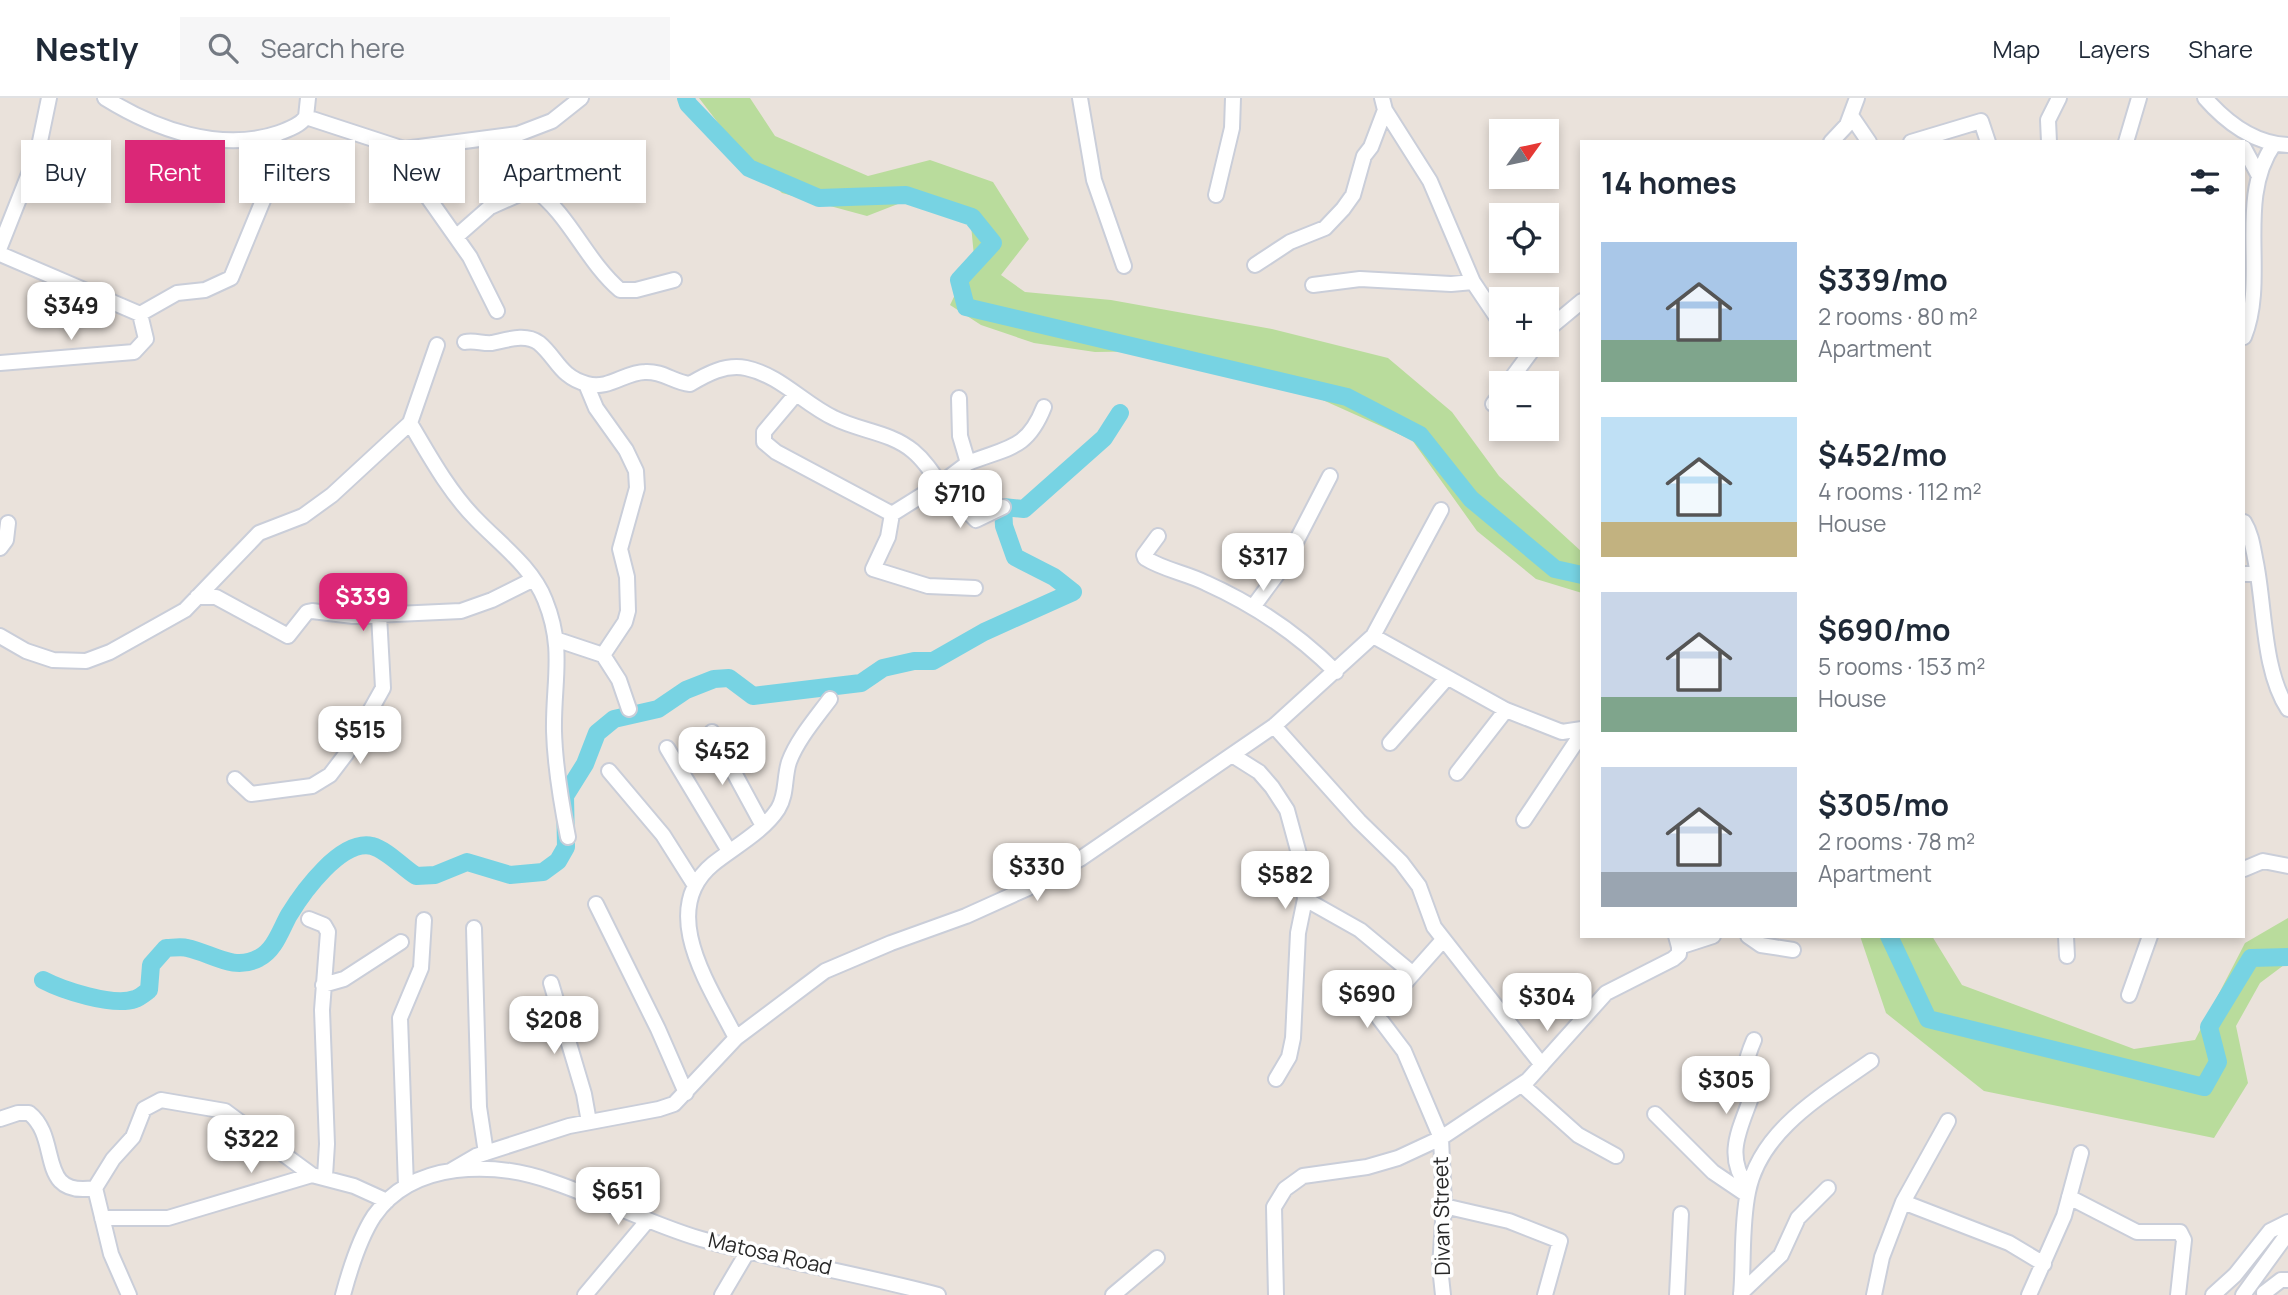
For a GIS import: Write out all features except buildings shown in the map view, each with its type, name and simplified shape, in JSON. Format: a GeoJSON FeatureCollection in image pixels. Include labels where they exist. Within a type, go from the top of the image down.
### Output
{"type":"FeatureCollection","features":[{"type":"Feature","properties":{"kind":"street"},"geometry":{"type":"LineString","coordinates":[[0,247],[38,150],[49,98]]}},
{"type":"Feature","properties":{"kind":"street"},"geometry":{"type":"LineString","coordinates":[[106,98],[149,121],[192,136],[237,141],[273,135],[296,126],[306,117],[308,98]]}},
{"type":"Feature","properties":{"kind":"street"},"geometry":{"type":"LineString","coordinates":[[465,141],[518,134],[552,121],[581,98]]}},
{"type":"Feature","properties":{"kind":"street"},"geometry":{"type":"LineString","coordinates":[[1080,98],[1094,180],[1124,266]]}},
{"type":"Feature","properties":{"kind":"street"},"geometry":{"type":"LineString","coordinates":[[1216,195],[1232,128],[1233,98]]}},
{"type":"Feature","properties":{"kind":"street"},"geometry":{"type":"LineString","coordinates":[[1833,140],[1852,117],[1857,98]]}},
{"type":"Feature","properties":{"kind":"street"},"geometry":{"type":"LineString","coordinates":[[2048,140],[2046,131],[2048,120],[2059,98]]}},
{"type":"Feature","properties":{"kind":"street"},"geometry":{"type":"LineString","coordinates":[[2127,140],[2139,98]]}},
{"type":"Feature","properties":{"kind":"street"},"geometry":{"type":"LineString","coordinates":[[2205,98],[2224,117],[2263,141],[2281,145]]}},
{"type":"Feature","properties":{"kind":"street"},"geometry":{"type":"LineString","coordinates":[[1255,265],[1290,242],[1325,228],[1343,209],[1353,195],[1383,104]]}},
{"type":"Feature","properties":{"kind":"street"},"geometry":{"type":"LineString","coordinates":[[1383,104],[1430,181],[1473,282],[1489,305]]}},
{"type":"Feature","properties":{"kind":"street"},"geometry":{"type":"LineString","coordinates":[[306,117],[376,140]]}},
{"type":"Feature","properties":{"kind":"street"},"geometry":{"type":"LineString","coordinates":[[1852,117],[1868,140]]}},
{"type":"Feature","properties":{"kind":"street"},"geometry":{"type":"LineString","coordinates":[[2224,117],[2238,140]]}},
{"type":"Feature","properties":{"kind":"street"},"geometry":{"type":"LineString","coordinates":[[1917,140],[1981,121],[1988,140]]}},
{"type":"Feature","properties":{"kind":"street"},"geometry":{"type":"LineString","coordinates":[[140,314],[177,293],[205,290],[231,278],[278,164],[273,135]]}},
{"type":"Feature","properties":{"kind":"street"},"geometry":{"type":"LineString","coordinates":[[2245,333],[2253,305],[2250,197],[2265,158],[2281,145]]}},
{"type":"Feature","properties":{"kind":"street"},"geometry":{"type":"LineString","coordinates":[[2245,150],[2259,176]]}},
{"type":"Feature","properties":{"kind":"street"},"geometry":{"type":"LineString","coordinates":[[457,236],[490,207],[533,188],[561,214],[604,277],[620,290],[636,290],[674,279]]}},
{"type":"Feature","properties":{"kind":"street"},"geometry":{"type":"LineString","coordinates":[[432,203],[457,236],[497,310]]}},
{"type":"Feature","properties":{"kind":"street"},"geometry":{"type":"LineString","coordinates":[[0,254],[140,314]]}},
{"type":"Feature","properties":{"kind":"street"},"geometry":{"type":"LineString","coordinates":[[1313,285],[1360,279],[1451,284],[1473,282]]}},
{"type":"Feature","properties":{"kind":"street"},"geometry":{"type":"LineString","coordinates":[[1559,320],[1580,302]]}},
{"type":"Feature","properties":{"kind":"street"},"geometry":{"type":"LineString","coordinates":[[0,363],[134,352],[146,339],[140,314]]}},
{"type":"Feature","properties":{"kind":"street"},"geometry":{"type":"LineString","coordinates":[[466,342],[492,343],[521,338],[536,341],[556,366],[586,384],[610,384],[643,372],[664,373],[674,380],[690,384],[717,370],[745,368],[784,384],[810,406],[836,420],[900,442],[945,480],[958,503],[976,520],[1003,507]]}},
{"type":"Feature","properties":{"kind":"street"},"geometry":{"type":"LineString","coordinates":[[0,636],[26,651],[53,660],[86,661],[185,610],[259,533],[303,516],[323,502],[410,423],[437,345]]}},
{"type":"Feature","properties":{"kind":"street"},"geometry":{"type":"LineString","coordinates":[[586,384],[596,408],[626,450],[636,471],[637,488],[621,549],[627,578],[628,611],[625,622],[603,655]]}},
{"type":"Feature","properties":{"kind":"street"},"geometry":{"type":"LineString","coordinates":[[796,394],[765,432],[764,442],[776,452],[892,514]]}},
{"type":"Feature","properties":{"kind":"street"},"geometry":{"type":"LineString","coordinates":[[959,398],[960,436],[968,463]]}},
{"type":"Feature","properties":{"kind":"street"},"geometry":{"type":"LineString","coordinates":[[975,589],[928,586],[873,569],[888,537],[892,514],[968,463],[1025,441],[1034,431],[1044,407]]}},
{"type":"Feature","properties":{"kind":"street"},"geometry":{"type":"LineString","coordinates":[[410,423],[461,502],[511,552],[546,600],[558,640],[559,669],[554,730],[559,791],[568,837]]}},
{"type":"Feature","properties":{"kind":"street"},"geometry":{"type":"LineString","coordinates":[[1253,607],[1284,565],[1330,477]]}},
{"type":"Feature","properties":{"kind":"street"},"geometry":{"type":"LineString","coordinates":[[452,1170],[486,1153],[589,1122],[674,1104],[736,1038],[825,971],[891,943],[966,916],[1069,866],[1274,726],[1336,672],[1373,636],[1441,510]]}},
{"type":"Feature","properties":{"kind":"street"},"geometry":{"type":"LineString","coordinates":[[0,548],[6,540],[8,523]]}},
{"type":"Feature","properties":{"kind":"street"},"geometry":{"type":"LineString","coordinates":[[2245,525],[2253,547],[2251,574],[2274,683],[2288,709]]}},
{"type":"Feature","properties":{"kind":"street"},"geometry":{"type":"LineString","coordinates":[[1158,536],[1144,555],[1145,558],[1208,583],[1253,607],[1291,632],[1336,672]]}},
{"type":"Feature","properties":{"kind":"street"},"geometry":{"type":"LineString","coordinates":[[197,597],[216,597],[289,636],[307,612],[379,615],[472,608],[532,580]]}},
{"type":"Feature","properties":{"kind":"street"},"geometry":{"type":"LineString","coordinates":[[235,779],[251,794],[312,786],[330,775],[362,731],[383,688],[379,615]]}},
{"type":"Feature","properties":{"kind":"street"},"geometry":{"type":"LineString","coordinates":[[1373,636],[1410,654],[1506,710],[1578,739],[1524,820]]}},
{"type":"Feature","properties":{"kind":"street"},"geometry":{"type":"LineString","coordinates":[[558,640],[603,655],[619,680],[629,709]]}},
{"type":"Feature","properties":{"kind":"street"},"geometry":{"type":"LineString","coordinates":[[1390,743],[1447,678]]}},
{"type":"Feature","properties":{"kind":"street"},"geometry":{"type":"LineString","coordinates":[[736,1038],[695,954],[686,907],[694,884],[729,851],[763,825],[780,806],[789,762],[830,699]]}},
{"type":"Feature","properties":{"kind":"street"},"geometry":{"type":"LineString","coordinates":[[1457,773],[1506,710]]}},
{"type":"Feature","properties":{"kind":"street"},"geometry":{"type":"LineString","coordinates":[[1274,726],[1359,821],[1401,862],[1419,886],[1434,927],[1443,940],[1542,1065]]}},
{"type":"Feature","properties":{"kind":"street"},"geometry":{"type":"LineString","coordinates":[[712,732],[763,825]]}},
{"type":"Feature","properties":{"kind":"street"},"geometry":{"type":"LineString","coordinates":[[667,748],[729,851]]}},
{"type":"Feature","properties":{"kind":"street"},"geometry":{"type":"LineString","coordinates":[[1232,755],[1259,772],[1287,810],[1299,854],[1305,899],[1298,933],[1293,1038],[1289,1057],[1276,1079]]}},
{"type":"Feature","properties":{"kind":"street"},"geometry":{"type":"LineString","coordinates":[[609,771],[663,835],[694,884]]}},
{"type":"Feature","properties":{"kind":"street"},"geometry":{"type":"LineString","coordinates":[[2245,869],[2263,862],[2288,866]]}},
{"type":"Feature","properties":{"kind":"street"},"geometry":{"type":"LineString","coordinates":[[1305,899],[1360,930],[1413,974]]}},
{"type":"Feature","properties":{"kind":"street"},"geometry":{"type":"LineString","coordinates":[[596,904],[658,1029],[686,1094]]}},
{"type":"Feature","properties":{"kind":"street"},"geometry":{"type":"LineString","coordinates":[[309,919],[324,925],[328,932],[321,1010],[327,1144],[318,1176]]}},
{"type":"Feature","properties":{"kind":"street"},"geometry":{"type":"LineString","coordinates":[[406,1186],[400,1018],[421,968],[424,920]]}},
{"type":"Feature","properties":{"kind":"street"},"geometry":{"type":"LineString","coordinates":[[474,928],[479,1107],[486,1153]]}},
{"type":"Feature","properties":{"kind":"street"},"geometry":{"type":"LineString","coordinates":[[1276,1295],[1274,1207],[1285,1189],[1303,1176],[1367,1167],[1398,1158],[1441,1138],[1522,1085],[1606,993],[1673,959],[1679,954],[1678,941],[1699,938]]}},
{"type":"Feature","properties":{"kind":"street"},"geometry":{"type":"LineString","coordinates":[[1751,938],[1761,945],[1793,950]]}},
{"type":"Feature","properties":{"kind":"street"},"geometry":{"type":"LineString","coordinates":[[2066,938],[2067,956]]}},
{"type":"Feature","properties":{"kind":"street"},"geometry":{"type":"LineString","coordinates":[[2129,995],[2146,938]]}},
{"type":"Feature","properties":{"kind":"street"},"geometry":{"type":"LineString","coordinates":[[1441,1138],[1404,1051],[1379,1018],[1380,1011],[1443,940]]}},
{"type":"Feature","properties":{"kind":"street"},"geometry":{"type":"LineString","coordinates":[[324,985],[344,979],[401,942]]}},
{"type":"Feature","properties":{"kind":"street"},"geometry":{"type":"LineString","coordinates":[[551,983],[584,1094],[589,1122]]}},
{"type":"Feature","properties":{"kind":"street"},"geometry":{"type":"LineString","coordinates":[[1748,1191],[1737,1173],[1735,1147],[1753,1092],[1745,1078],[1744,1063],[1754,1040]]}},
{"type":"Feature","properties":{"kind":"street"},"geometry":{"type":"LineString","coordinates":[[1741,1294],[1748,1191],[1769,1142],[1819,1097],[1871,1061]]}},
{"type":"Feature","properties":{"kind":"street"},"geometry":{"type":"LineString","coordinates":[[1522,1085],[1578,1135],[1616,1156]]}},
{"type":"Feature","properties":{"kind":"street"},"geometry":{"type":"LineString","coordinates":[[0,1119],[18,1112],[29,1113],[43,1130],[52,1165],[63,1185],[76,1191],[95,1188],[133,1137],[145,1109],[160,1100],[225,1111],[318,1176],[387,1201]]}},
{"type":"Feature","properties":{"kind":"street"},"geometry":{"type":"LineString","coordinates":[[1655,1114],[1713,1172],[1748,1191]]}},
{"type":"Feature","properties":{"kind":"street"},"geometry":{"type":"LineString","coordinates":[[1874,1295],[1882,1257],[1903,1202],[1948,1121]]}},
{"type":"Feature","properties":{"kind":"street","name":"Divan Street"},"geometry":{"type":"LineString","coordinates":[[1441,1138],[1444,1206],[1440,1267],[1443,1295]]}},
{"type":"Feature","properties":{"kind":"street"},"geometry":{"type":"LineString","coordinates":[[2029,1295],[2044,1264],[2069,1197],[2081,1153]]}},
{"type":"Feature","properties":{"kind":"street","name":"Matosa Road"},"geometry":{"type":"LineString","coordinates":[[343,1295],[351,1267],[373,1218],[387,1201],[406,1186],[452,1170],[509,1171],[551,1181],[648,1220],[748,1251],[938,1295]]}},
{"type":"Feature","properties":{"kind":"street"},"geometry":{"type":"LineString","coordinates":[[102,1218],[168,1218],[318,1176]]}},
{"type":"Feature","properties":{"kind":"street"},"geometry":{"type":"LineString","coordinates":[[95,1188],[111,1254],[129,1295]]}},
{"type":"Feature","properties":{"kind":"street"},"geometry":{"type":"LineString","coordinates":[[1741,1294],[1781,1255],[1798,1218],[1828,1188]]}},
{"type":"Feature","properties":{"kind":"street"},"geometry":{"type":"LineString","coordinates":[[2069,1197],[2137,1231],[2180,1232],[2184,1240],[2178,1295]]}},
{"type":"Feature","properties":{"kind":"street"},"geometry":{"type":"LineString","coordinates":[[1903,1202],[2009,1243],[2044,1264]]}},
{"type":"Feature","properties":{"kind":"street"},"geometry":{"type":"LineString","coordinates":[[1444,1206],[1508,1221],[1560,1241],[1545,1295]]}},
{"type":"Feature","properties":{"kind":"street"},"geometry":{"type":"LineString","coordinates":[[1677,1295],[1681,1214]]}},
{"type":"Feature","properties":{"kind":"street"},"geometry":{"type":"LineString","coordinates":[[585,1295],[648,1220]]}},
{"type":"Feature","properties":{"kind":"street"},"geometry":{"type":"LineString","coordinates":[[2213,1295],[2235,1275],[2270,1231],[2288,1222]]}},
{"type":"Feature","properties":{"kind":"street"},"geometry":{"type":"LineString","coordinates":[[2288,1233],[2247,1290],[2265,1294],[2281,1280],[2288,1280]]}},
{"type":"Feature","properties":{"kind":"street"},"geometry":{"type":"LineString","coordinates":[[722,1295],[748,1251]]}},
{"type":"Feature","properties":{"kind":"street"},"geometry":{"type":"LineString","coordinates":[[1113,1295],[1157,1258]]}},
{"type":"Feature","properties":{"kind":"green space"},"geometry":{"type":"Polygon","coordinates":[[[699,98],[750,98],[775,136],[868,176],[930,160],[993,182],[1029,239],[1001,275],[1025,292],[1111,300],[1272,329],[1388,358],[1452,412],[1499,476],[1580,550],[1580,592],[1536,579],[1477,531],[1412,440],[1278,380],[1162,351],[1095,352],[1034,343],[981,325],[950,305],[974,256],[970,215],[903,202],[867,216],[782,193],[742,154],[699,98]]]}},
{"type":"Feature","properties":{"kind":"green space"},"geometry":{"type":"Polygon","coordinates":[[[2288,918],[2288,962],[2260,983],[2236,1026],[2248,1083],[2214,1138],[1984,1091],[1886,1013],[1861,938],[1933,938],[1962,985],[2134,1049],[2195,1040],[2245,943],[2288,918]]]}},
{"type":"Feature","properties":{"kind":"waterway"},"geometry":{"type":"LineString","coordinates":[[686,98],[688,104],[749,168],[819,198],[906,195],[972,217],[993,243],[959,280],[966,307],[1347,397],[1420,435],[1471,499],[1555,569],[1580,575]]}},
{"type":"Feature","properties":{"kind":"waterway"},"geometry":{"type":"LineString","coordinates":[[43,980],[88,996],[126,1001],[149,990],[151,965],[166,948],[185,947],[240,963],[259,958],[273,945],[289,915],[313,881],[336,859],[360,846],[378,848],[416,876],[435,875],[467,862],[510,875],[543,872],[558,861],[566,847],[565,796],[585,764],[597,733],[614,719],[658,709],[686,690],[714,679],[729,678],[753,696],[861,683],[883,668],[914,661],[933,661],[984,632],[1073,592],[1054,577],[1015,557],[1004,526],[1003,507],[1024,509],[1104,438],[1120,413]]}},
{"type":"Feature","properties":{"kind":"waterway"},"geometry":{"type":"LineString","coordinates":[[1890,938],[1928,1019],[2204,1087],[2218,1062],[2209,1027],[2251,958],[2288,957]]}}]}
